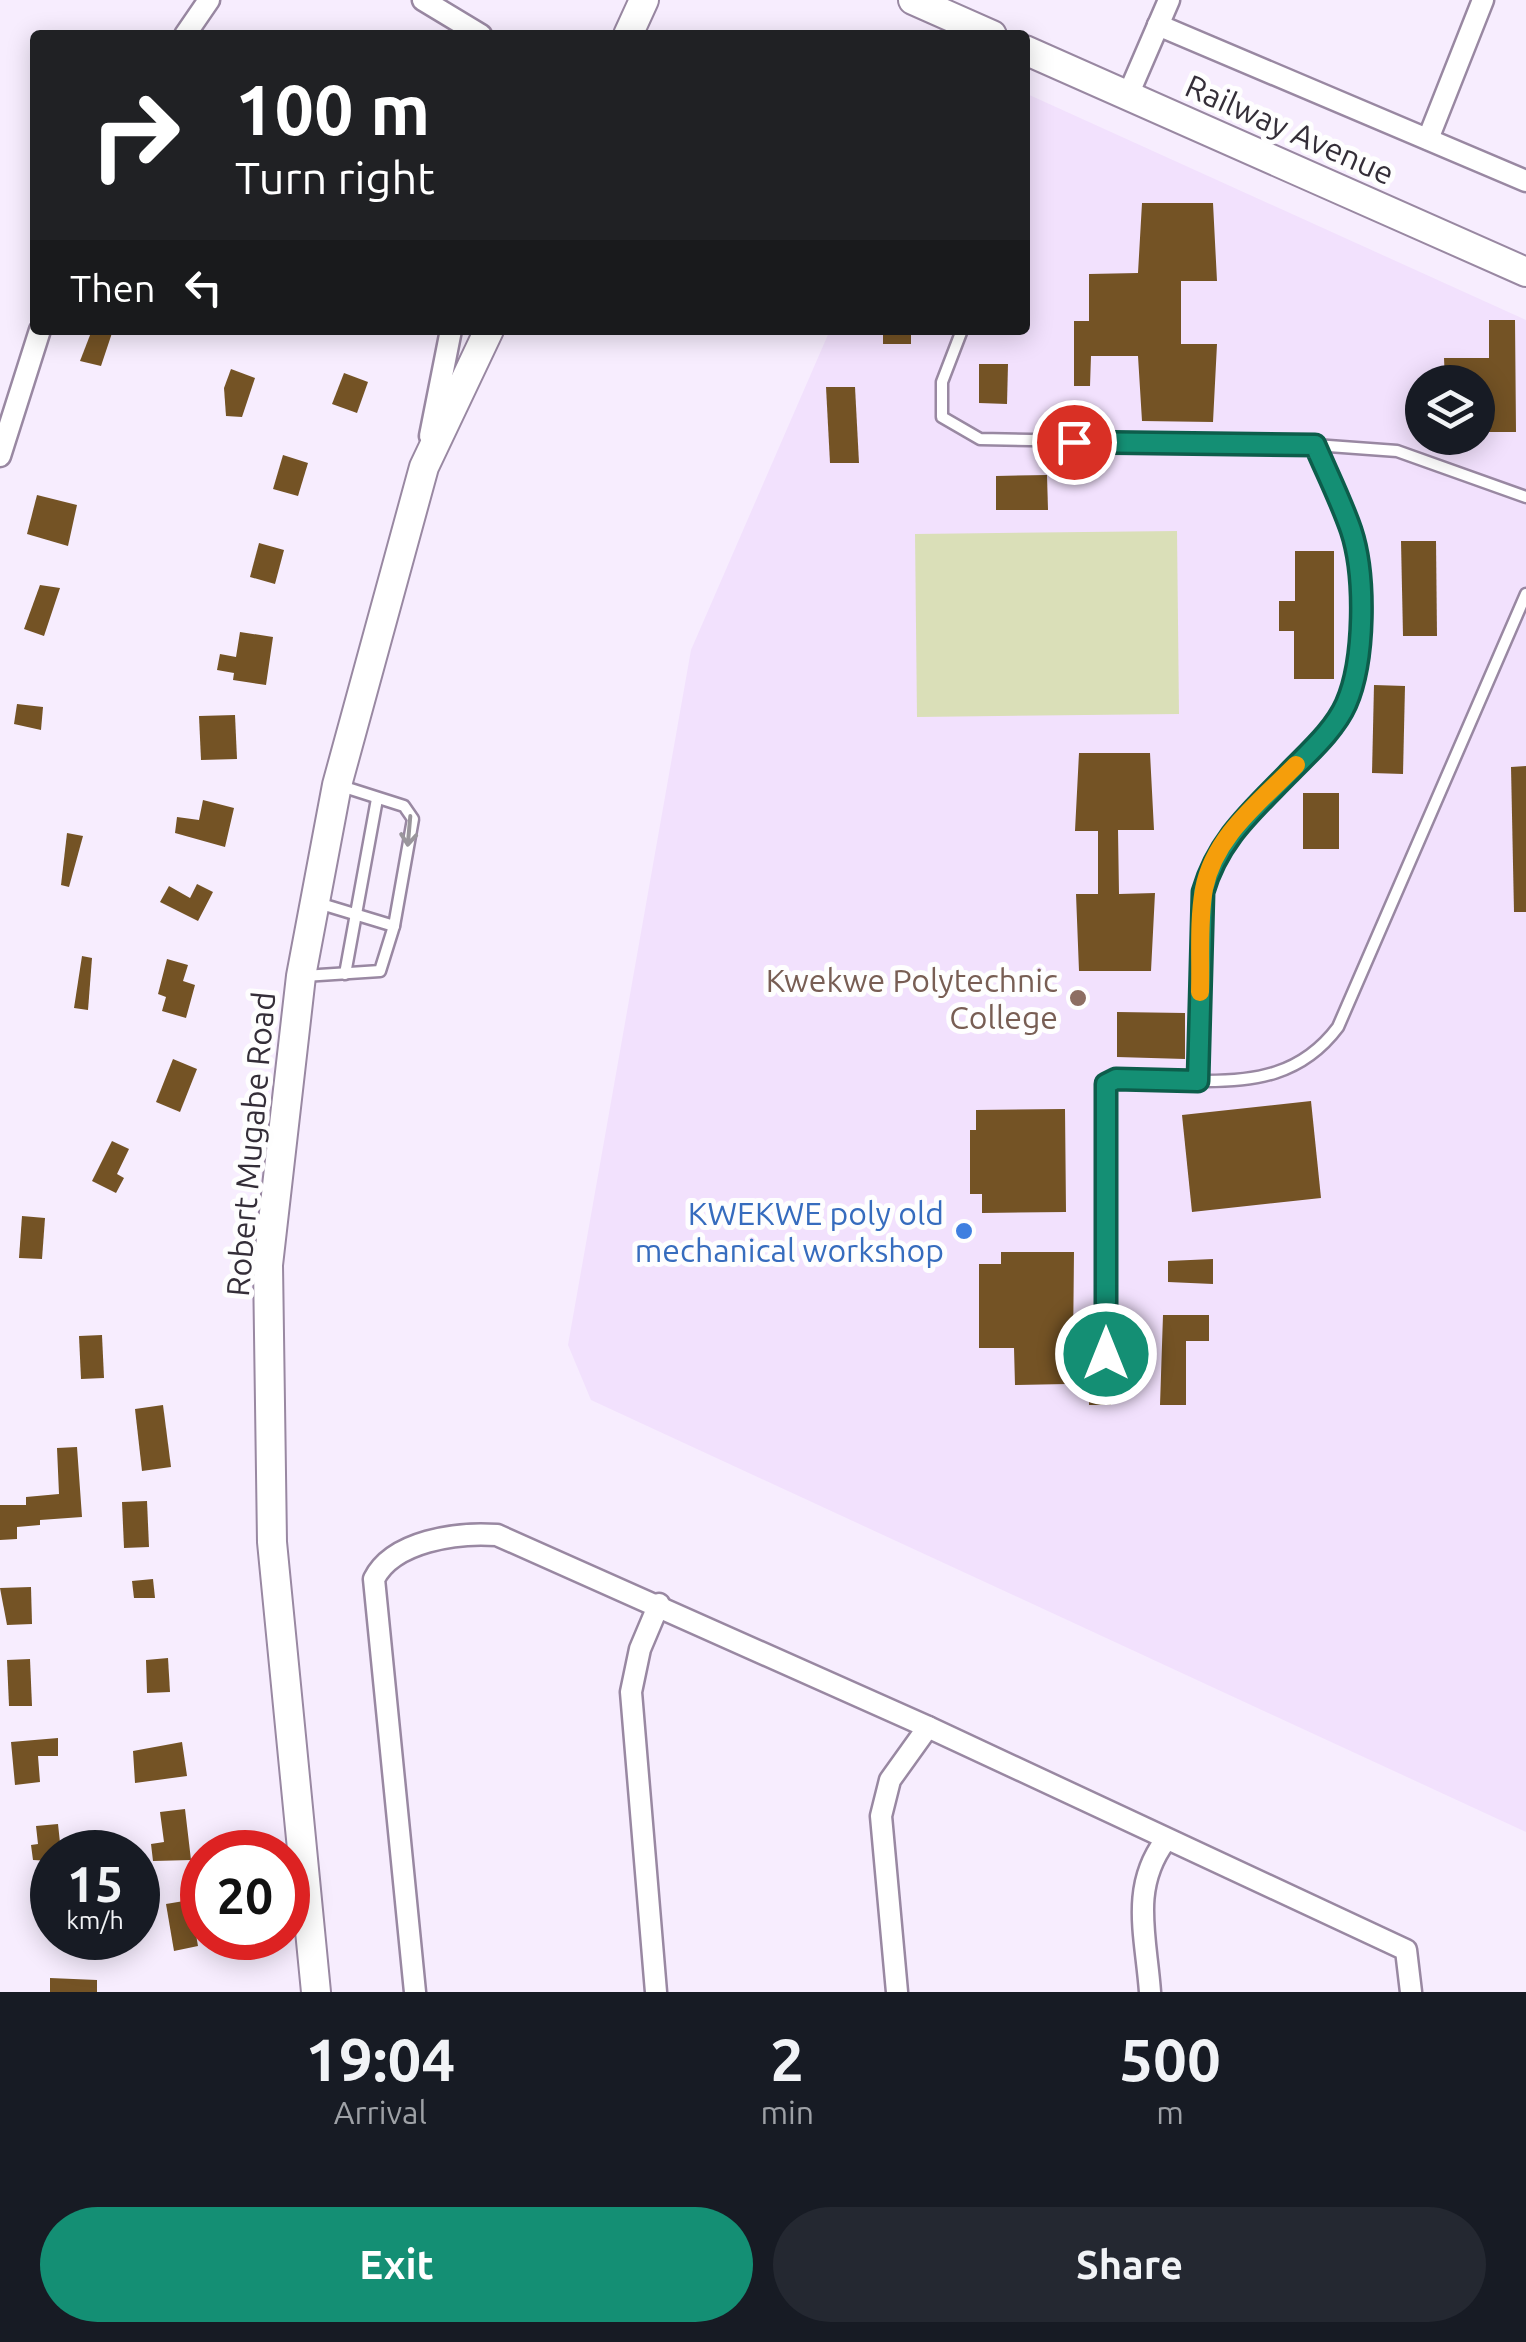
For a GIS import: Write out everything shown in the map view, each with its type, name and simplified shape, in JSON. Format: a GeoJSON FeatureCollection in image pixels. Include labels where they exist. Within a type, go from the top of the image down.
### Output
{"type":"FeatureCollection","features":[{"type":"Feature","properties":{"kind":"main road"},"geometry":{"type":"LineString","coordinates":[[630,30],[644,0]]}},
{"type":"Feature","properties":{"kind":"main road"},"geometry":{"type":"LineString","coordinates":[[914,0],[981,30]]}},
{"type":"Feature","properties":{"kind":"main road","name":"Railway Avenue"},"geometry":{"type":"LineString","coordinates":[[1030,52],[1526,272]]}},
{"type":"Feature","properties":{"kind":"main road","name":"Robert Mugabe Road"},"geometry":{"type":"LineString","coordinates":[[316,1992],[272,1542],[268,1285],[301,976],[337,785],[424,467],[487,335]]}},
{"type":"Feature","properties":{"kind":"street"},"geometry":{"type":"LineString","coordinates":[[188,30],[209,0]]}},
{"type":"Feature","properties":{"kind":"street"},"geometry":{"type":"LineString","coordinates":[[422,0],[473,30]]}},
{"type":"Feature","properties":{"kind":"street"},"geometry":{"type":"LineString","coordinates":[[1128,95],[1169,0]]}},
{"type":"Feature","properties":{"kind":"street"},"geometry":{"type":"LineString","coordinates":[[1428,139],[1483,0]]}},
{"type":"Feature","properties":{"kind":"street"},"geometry":{"type":"LineString","coordinates":[[1158,25],[1526,181]]}},
{"type":"Feature","properties":{"kind":"street"},"geometry":{"type":"LineString","coordinates":[[0,456],[38,335]]}},
{"type":"Feature","properties":{"kind":"street"},"geometry":{"type":"LineString","coordinates":[[424,467],[450,335]]}},
{"type":"Feature","properties":{"kind":"street"},"geometry":{"type":"LineString","coordinates":[[416,1992],[374,1578],[383,1560],[469,1532],[496,1535],[659,1604],[1406,1950],[1411,1992]]}},
{"type":"Feature","properties":{"kind":"street"},"geometry":{"type":"LineString","coordinates":[[656,1992],[631,1692],[640,1648],[659,1604]]}},
{"type":"Feature","properties":{"kind":"street"},"geometry":{"type":"LineString","coordinates":[[897,1992],[881,1816],[890,1780],[928,1727]]}},
{"type":"Feature","properties":{"kind":"street"},"geometry":{"type":"LineString","coordinates":[[1150,1992],[1142,1886],[1149,1863],[1165,1840]]}},
{"type":"Feature","properties":{"kind":"lane"},"geometry":{"type":"LineString","coordinates":[[960,335],[939,400],[942,417],[980,439],[1315,445],[1397,451],[1432,460],[1526,497]]}},
{"type":"Feature","properties":{"kind":"lane"},"geometry":{"type":"LineString","coordinates":[[1198,1081],[1203,892],[1211,865],[1224,840],[1311,750],[1344,708],[1356,677],[1360,628],[1352,533],[1315,445]]}},
{"type":"Feature","properties":{"kind":"lane"},"geometry":{"type":"LineString","coordinates":[[1106,1354],[1106,1084],[1116,1079],[1246,1082],[1275,1075],[1324,1046],[1338,1027],[1526,594]]}},
{"type":"Feature","properties":{"kind":"lane"},"geometry":{"type":"LineString","coordinates":[[301,976],[380,971],[394,926],[413,820],[404,806],[337,785]]}},
{"type":"Feature","properties":{"kind":"lane"},"geometry":{"type":"LineString","coordinates":[[345,974],[377,799]]}},
{"type":"Feature","properties":{"kind":"lane"},"geometry":{"type":"LineString","coordinates":[[314,902],[394,926]]}},
{"type":"Feature","properties":{"kind":"shaded area","name":"Kwekwe Polytechnic College"},"geometry":{"type":"Polygon","coordinates":[[[1030,95],[1526,320],[1526,1832],[591,1400],[568,1345],[691,650],[828,335],[1030,335],[1030,95]]]}},
{"type":"Feature","properties":{"kind":"green space"},"geometry":{"type":"Polygon","coordinates":[[[1177,531],[1179,714],[917,717],[915,534],[1177,531]]]}},
{"type":"Feature","properties":{"kind":"building"},"geometry":{"type":"Polygon","coordinates":[[[1142,203],[1213,203],[1217,281],[1181,281],[1181,344],[1217,344],[1213,422],[1142,421],[1138,356],[1091,356],[1090,386],[1074,386],[1074,321],[1089,321],[1089,274],[1138,273],[1142,203]]]}},
{"type":"Feature","properties":{"kind":"building"},"geometry":{"type":"Polygon","coordinates":[[[1489,320],[1515,320],[1516,432],[1495,432],[1495,365],[1444,365],[1444,358],[1489,358],[1489,320]]]}},
{"type":"Feature","properties":{"kind":"building"},"geometry":{"type":"Polygon","coordinates":[[[90,335],[111,335],[101,366],[80,361],[90,335]]]}},
{"type":"Feature","properties":{"kind":"building"},"geometry":{"type":"Polygon","coordinates":[[[883,335],[911,335],[911,344],[883,344],[883,335]]]}},
{"type":"Feature","properties":{"kind":"building"},"geometry":{"type":"Polygon","coordinates":[[[979,364],[1008,364],[1007,404],[979,403],[979,364]]]}},
{"type":"Feature","properties":{"kind":"building"},"geometry":{"type":"Polygon","coordinates":[[[231,369],[255,378],[242,417],[226,416],[224,388],[231,369]]]}},
{"type":"Feature","properties":{"kind":"building"},"geometry":{"type":"Polygon","coordinates":[[[344,373],[368,382],[357,413],[332,404],[344,373]]]}},
{"type":"Feature","properties":{"kind":"building"},"geometry":{"type":"Polygon","coordinates":[[[826,387],[855,387],[859,463],[830,463],[826,387]]]}},
{"type":"Feature","properties":{"kind":"building"},"geometry":{"type":"Polygon","coordinates":[[[283,455],[308,463],[298,496],[273,489],[283,455]]]}},
{"type":"Feature","properties":{"kind":"building"},"geometry":{"type":"Polygon","coordinates":[[[1047,475],[1048,510],[996,510],[996,476],[1047,475]]]}},
{"type":"Feature","properties":{"kind":"building"},"geometry":{"type":"Polygon","coordinates":[[[37,495],[77,505],[68,546],[27,534],[37,495]]]}},
{"type":"Feature","properties":{"kind":"building"},"geometry":{"type":"Polygon","coordinates":[[[1401,541],[1436,541],[1437,636],[1403,636],[1401,541]]]}},
{"type":"Feature","properties":{"kind":"building"},"geometry":{"type":"Polygon","coordinates":[[[259,543],[284,550],[275,584],[250,577],[259,543]]]}},
{"type":"Feature","properties":{"kind":"building"},"geometry":{"type":"Polygon","coordinates":[[[1295,551],[1334,551],[1334,679],[1294,679],[1294,631],[1279,631],[1279,601],[1295,601],[1295,551]]]}},
{"type":"Feature","properties":{"kind":"building"},"geometry":{"type":"Polygon","coordinates":[[[40,585],[60,588],[44,636],[24,629],[40,585]]]}},
{"type":"Feature","properties":{"kind":"building"},"geometry":{"type":"Polygon","coordinates":[[[240,632],[273,637],[266,685],[233,680],[234,673],[217,670],[220,654],[236,657],[240,632]]]}},
{"type":"Feature","properties":{"kind":"building"},"geometry":{"type":"Polygon","coordinates":[[[1374,685],[1405,686],[1403,774],[1372,773],[1374,685]]]}},
{"type":"Feature","properties":{"kind":"building"},"geometry":{"type":"Polygon","coordinates":[[[17,704],[43,707],[41,730],[14,724],[17,704]]]}},
{"type":"Feature","properties":{"kind":"building"},"geometry":{"type":"Polygon","coordinates":[[[235,715],[237,759],[201,760],[199,716],[235,715]]]}},
{"type":"Feature","properties":{"kind":"building"},"geometry":{"type":"Polygon","coordinates":[[[1079,753],[1150,753],[1154,830],[1118,830],[1119,894],[1155,893],[1151,971],[1079,971],[1076,894],[1098,894],[1098,831],[1075,831],[1079,753]]]}},
{"type":"Feature","properties":{"kind":"building"},"geometry":{"type":"Polygon","coordinates":[[[1526,766],[1526,912],[1514,912],[1511,767],[1526,766]]]}},
{"type":"Feature","properties":{"kind":"building"},"geometry":{"type":"Polygon","coordinates":[[[1303,793],[1339,793],[1339,849],[1303,849],[1303,793]]]}},
{"type":"Feature","properties":{"kind":"building"},"geometry":{"type":"Polygon","coordinates":[[[203,800],[234,808],[225,847],[175,833],[177,817],[199,820],[203,800]]]}},
{"type":"Feature","properties":{"kind":"building"},"geometry":{"type":"Polygon","coordinates":[[[67,833],[83,836],[69,887],[61,885],[67,833]]]}},
{"type":"Feature","properties":{"kind":"building"},"geometry":{"type":"Polygon","coordinates":[[[197,884],[213,892],[198,921],[160,902],[169,886],[190,898],[197,884]]]}},
{"type":"Feature","properties":{"kind":"building"},"geometry":{"type":"Polygon","coordinates":[[[82,956],[92,958],[88,1010],[74,1008],[82,956]]]}},
{"type":"Feature","properties":{"kind":"building"},"geometry":{"type":"Polygon","coordinates":[[[167,959],[188,965],[183,981],[195,985],[186,1018],[162,1011],[166,997],[158,994],[167,959]]]}},
{"type":"Feature","properties":{"kind":"building"},"geometry":{"type":"Polygon","coordinates":[[[1117,1012],[1185,1013],[1185,1059],[1117,1057],[1117,1012]]]}},
{"type":"Feature","properties":{"kind":"building"},"geometry":{"type":"Polygon","coordinates":[[[173,1059],[197,1069],[180,1112],[156,1102],[173,1059]]]}},
{"type":"Feature","properties":{"kind":"building"},"geometry":{"type":"Polygon","coordinates":[[[1311,1101],[1321,1198],[1192,1212],[1182,1115],[1311,1101]]]}},
{"type":"Feature","properties":{"kind":"building"},"geometry":{"type":"Polygon","coordinates":[[[1065,1109],[1066,1212],[982,1213],[982,1194],[970,1194],[970,1130],[976,1130],[976,1110],[1065,1109]]]}},
{"type":"Feature","properties":{"kind":"building"},"geometry":{"type":"Polygon","coordinates":[[[112,1141],[129,1149],[117,1174],[124,1178],[116,1193],[92,1181],[112,1141]]]}},
{"type":"Feature","properties":{"kind":"building"},"geometry":{"type":"Polygon","coordinates":[[[22,1216],[45,1218],[42,1259],[19,1258],[22,1216]]]}},
{"type":"Feature","properties":{"kind":"building"},"geometry":{"type":"Polygon","coordinates":[[[1001,1252],[1074,1252],[1073,1348],[1066,1348],[1067,1384],[1015,1385],[1014,1348],[979,1348],[979,1264],[1001,1264],[1001,1252]]]}},
{"type":"Feature","properties":{"kind":"building"},"geometry":{"type":"Polygon","coordinates":[[[1213,1259],[1213,1284],[1168,1282],[1168,1261],[1213,1259]]]}},
{"type":"Feature","properties":{"kind":"building"},"geometry":{"type":"Polygon","coordinates":[[[1163,1315],[1209,1315],[1209,1341],[1186,1341],[1186,1405],[1160,1405],[1163,1315]]]}},
{"type":"Feature","properties":{"kind":"building"},"geometry":{"type":"Polygon","coordinates":[[[102,1335],[104,1378],[81,1379],[79,1336],[102,1335]]]}},
{"type":"Feature","properties":{"kind":"building"},"geometry":{"type":"Polygon","coordinates":[[[1089,1387],[1111,1387],[1111,1405],[1089,1405],[1089,1387]]]}},
{"type":"Feature","properties":{"kind":"building"},"geometry":{"type":"Polygon","coordinates":[[[163,1405],[171,1467],[142,1471],[135,1409],[163,1405]]]}},
{"type":"Feature","properties":{"kind":"building"},"geometry":{"type":"Polygon","coordinates":[[[77,1447],[82,1517],[40,1520],[40,1525],[17,1527],[17,1539],[0,1540],[0,1505],[26,1505],[26,1497],[59,1494],[57,1448],[77,1447]]]}},
{"type":"Feature","properties":{"kind":"building"},"geometry":{"type":"Polygon","coordinates":[[[147,1501],[149,1547],[124,1548],[122,1502],[147,1501]]]}},
{"type":"Feature","properties":{"kind":"building"},"geometry":{"type":"Polygon","coordinates":[[[153,1579],[155,1598],[134,1598],[132,1581],[153,1579]]]}},
{"type":"Feature","properties":{"kind":"building"},"geometry":{"type":"Polygon","coordinates":[[[31,1587],[32,1624],[7,1625],[0,1588],[31,1587]]]}},
{"type":"Feature","properties":{"kind":"building"},"geometry":{"type":"Polygon","coordinates":[[[168,1658],[170,1692],[147,1693],[146,1660],[168,1658]]]}},
{"type":"Feature","properties":{"kind":"building"},"geometry":{"type":"Polygon","coordinates":[[[30,1659],[32,1706],[9,1706],[7,1660],[30,1659]]]}},
{"type":"Feature","properties":{"kind":"building"},"geometry":{"type":"Polygon","coordinates":[[[58,1738],[58,1756],[38,1756],[40,1782],[15,1785],[11,1742],[58,1738]]]}},
{"type":"Feature","properties":{"kind":"building"},"geometry":{"type":"Polygon","coordinates":[[[182,1742],[187,1776],[135,1783],[133,1751],[182,1742]]]}},
{"type":"Feature","properties":{"kind":"building"},"geometry":{"type":"Polygon","coordinates":[[[185,1809],[187,1830],[180,1830],[180,1860],[160,1861],[160,1843],[164,1842],[160,1812],[185,1809]]]}},
{"type":"Feature","properties":{"kind":"building"},"geometry":{"type":"Polygon","coordinates":[[[58,1824],[59,1830],[36,1830],[36,1826],[58,1824]]]}},
{"type":"Feature","properties":{"kind":"building"},"geometry":{"type":"Polygon","coordinates":[[[180,1902],[180,1950],[174,1951],[166,1904],[180,1902]]]}},
{"type":"Feature","properties":{"kind":"building"},"geometry":{"type":"Polygon","coordinates":[[[50,1978],[97,1980],[97,1992],[50,1992],[50,1978]]]}},
{"type":"Feature","properties":{"kind":"slow traffic"},"geometry":{"type":"LineString","coordinates":[[1200,992],[1203,892],[1211,865],[1224,840],[1296,765]]}},
{"type":"Feature","properties":{"kind":"place","name":"Kwekwe Polytechnic College"},"geometry":{"type":"Point","coordinates":[1078,998]}},
{"type":"Feature","properties":{"kind":"place","name":"KWEKWE poly old mechanical workshop"},"geometry":{"type":"Point","coordinates":[964,1231]}},
{"type":"Feature","properties":{"kind":"route"},"geometry":{"type":"LineString","coordinates":[[1074,442],[1315,445],[1352,533],[1360,628],[1356,677],[1344,708],[1311,750],[1224,840],[1211,865],[1203,892],[1198,1081],[1116,1079],[1106,1084],[1106,1354]]}}]}
